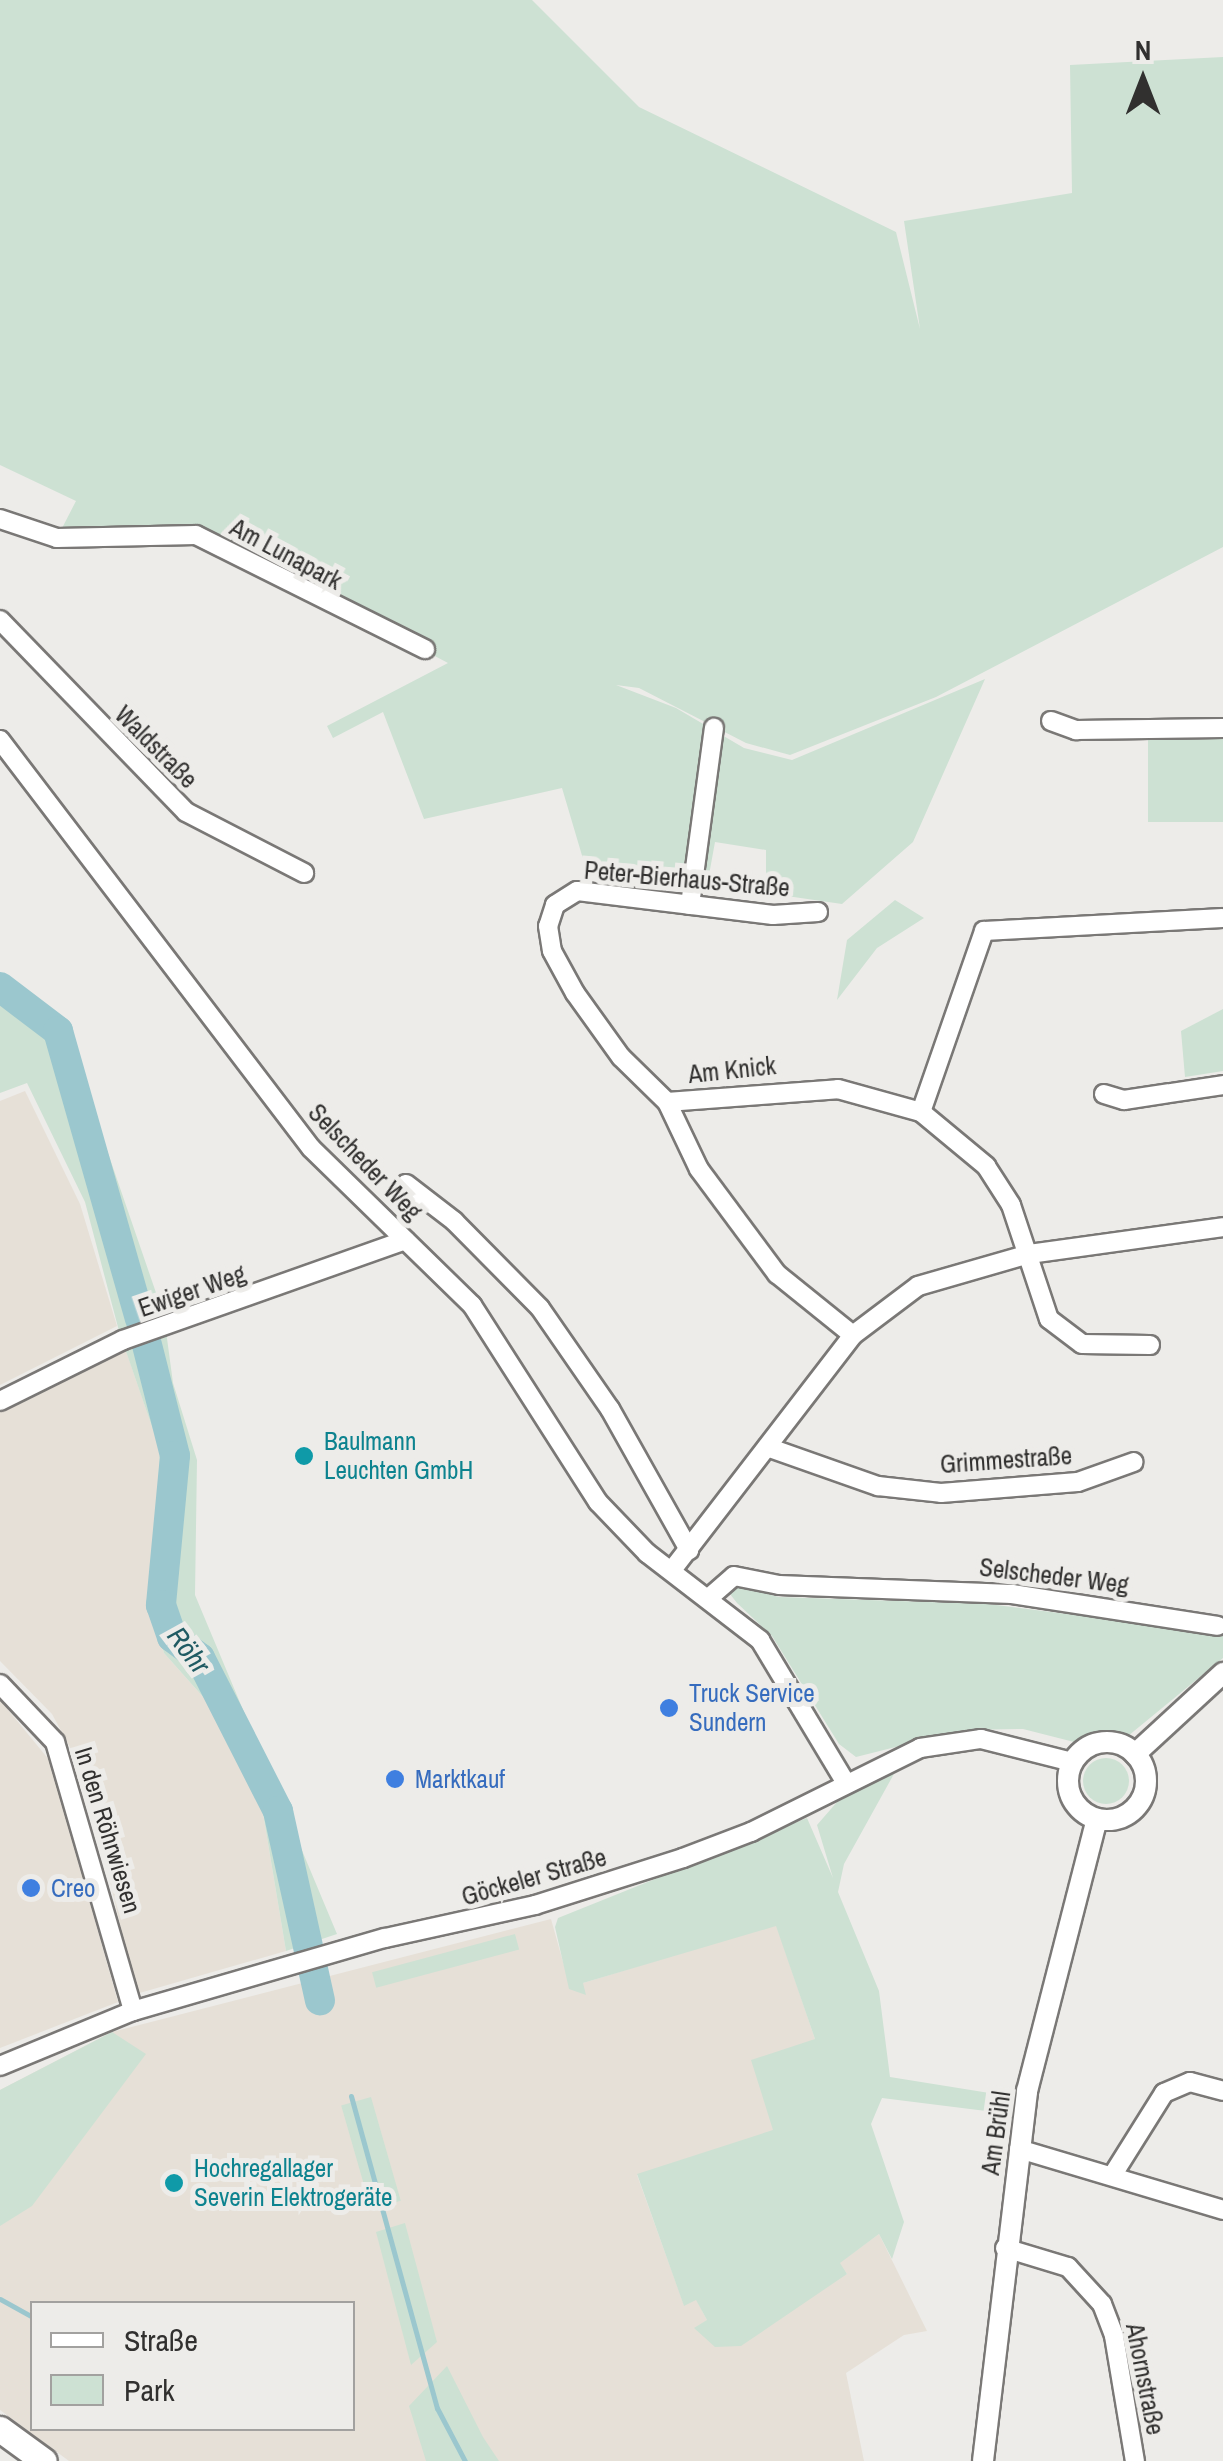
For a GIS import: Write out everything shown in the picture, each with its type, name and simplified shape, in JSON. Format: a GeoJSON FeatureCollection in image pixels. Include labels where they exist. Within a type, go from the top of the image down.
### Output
{"type":"FeatureCollection","features":[{"type":"Feature","properties":{"kind":"main road"},"geometry":{"type":"LineString","coordinates":[[0,2428],[44,2461]]}},
{"type":"Feature","properties":{"kind":"street","name":"Am Lunapark"},"geometry":{"type":"LineString","coordinates":[[0,519],[57,538],[196,535],[425,649]]}},
{"type":"Feature","properties":{"kind":"street","name":"Waldstraße"},"geometry":{"type":"LineString","coordinates":[[0,620],[186,812],[304,873]]}},
{"type":"Feature","properties":{"kind":"street"},"geometry":{"type":"LineString","coordinates":[[1051,721],[1076,730],[1223,728]]}},
{"type":"Feature","properties":{"kind":"street"},"geometry":{"type":"LineString","coordinates":[[690,905],[714,728]]}},
{"type":"Feature","properties":{"kind":"street","name":"Selscheder Weg"},"geometry":{"type":"LineString","coordinates":[[0,740],[311,1148],[472,1306],[598,1502],[672,1570],[712,1596],[776,1661],[846,1783]]}},
{"type":"Feature","properties":{"kind":"street","name":"Peter-Bierhaus-Straße"},"geometry":{"type":"LineString","coordinates":[[667,1102],[621,1057],[552,951],[548,926],[554,906],[577,891],[772,915],[818,912]]}},
{"type":"Feature","properties":{"kind":"street"},"geometry":{"type":"LineString","coordinates":[[922,1112],[984,931],[1223,918]]}},
{"type":"Feature","properties":{"kind":"street"},"geometry":{"type":"LineString","coordinates":[[1104,1094],[1124,1100],[1223,1085]]}},
{"type":"Feature","properties":{"kind":"street","name":"Am Knick"},"geometry":{"type":"LineString","coordinates":[[853,1335],[777,1274],[699,1169],[667,1102],[838,1089],[922,1112],[986,1166],[1011,1205],[1049,1320],[1082,1344],[1150,1345]]}},
{"type":"Feature","properties":{"kind":"street"},"geometry":{"type":"LineString","coordinates":[[406,1184],[454,1220],[540,1308],[610,1409],[689,1550]]}},
{"type":"Feature","properties":{"kind":"street"},"geometry":{"type":"LineString","coordinates":[[672,1570],[853,1335],[918,1286],[1028,1254],[1223,1227]]}},
{"type":"Feature","properties":{"kind":"street","name":"Ewiger Weg"},"geometry":{"type":"LineString","coordinates":[[0,1400],[124,1340],[405,1240]]}},
{"type":"Feature","properties":{"kind":"street","name":"Grimmestraße"},"geometry":{"type":"LineString","coordinates":[[766,1447],[878,1486],[942,1492],[1078,1482],[1134,1462]]}},
{"type":"Feature","properties":{"kind":"street","name":"Selscheder Weg"},"geometry":{"type":"LineString","coordinates":[[712,1596],[734,1576],[779,1585],[1012,1594],[1218,1626]]}},
{"type":"Feature","properties":{"kind":"street"},"geometry":{"type":"LineString","coordinates":[[1135,1754],[1223,1673]]}},
{"type":"Feature","properties":{"kind":"street","name":"In den Röhrwiesen"},"geometry":{"type":"LineString","coordinates":[[0,1684],[56,1742],[133,2011]]}},
{"type":"Feature","properties":{"kind":"street","name":"Göckeler Straße"},"geometry":{"type":"LineString","coordinates":[[0,2066],[133,2011],[328,1954],[591,1889],[750,1832],[890,1760],[949,1742],[1013,1742],[1072,1762]]}},
{"type":"Feature","properties":{"kind":"street"},"geometry":{"type":"LineString","coordinates":[[1099,1743],[1135,1754],[1146,1777],[1143,1798],[1120,1818],[1097,1819],[1069,1792],[1072,1762],[1099,1743]]}},
{"type":"Feature","properties":{"kind":"street","name":"Am Brühl"},"geometry":{"type":"LineString","coordinates":[[982,2461],[1005,2248],[1034,2056],[1097,1819]]}},
{"type":"Feature","properties":{"kind":"street"},"geometry":{"type":"LineString","coordinates":[[1112,2176],[1164,2093],[1190,2082],[1223,2091]]}},
{"type":"Feature","properties":{"kind":"street"},"geometry":{"type":"LineString","coordinates":[[1019,2149],[1223,2210]]}},
{"type":"Feature","properties":{"kind":"street","name":"Ahornstraße"},"geometry":{"type":"LineString","coordinates":[[1005,2248],[1068,2267],[1102,2304],[1114,2336],[1135,2461]]}},
{"type":"Feature","properties":{"kind":"shaded area"},"geometry":{"type":"Polygon","coordinates":[[[25,1091],[80,1204],[117,1326],[0,1385],[0,1101],[25,1091]]]}},
{"type":"Feature","properties":{"kind":"shaded area"},"geometry":{"type":"Polygon","coordinates":[[[125,1348],[160,1450],[151,1606],[164,1653],[237,1735],[262,1807],[286,1951],[136,1994],[86,1777],[52,1714],[0,1661],[0,1410],[125,1348]]]}},
{"type":"Feature","properties":{"kind":"shaded area"},"geometry":{"type":"Polygon","coordinates":[[[0,1700],[50,1761],[118,2002],[0,2048],[0,1700]]]}},
{"type":"Feature","properties":{"kind":"shaded area"},"geometry":{"type":"Polygon","coordinates":[[[551,1919],[570,1987],[776,1924],[815,2039],[773,2131],[637,2175],[684,2305],[696,2299],[707,2320],[847,2274],[839,2263],[879,2234],[927,2331],[904,2335],[846,2373],[864,2461],[69,2461],[0,2410],[0,2090],[112,2032],[551,1919]]]}},
{"type":"Feature","properties":{"kind":"green space"},"geometry":{"type":"Polygon","coordinates":[[[0,0],[532,0],[639,107],[896,232],[920,329],[904,221],[1072,193],[1070,65],[1223,57],[1223,547],[936,697],[790,755],[746,743],[639,688],[616,685],[676,708],[744,748],[792,760],[985,679],[913,842],[842,904],[766,893],[766,850],[715,842],[707,886],[586,869],[562,788],[424,819],[383,712],[333,738],[327,726],[448,663],[201,532],[59,534],[76,501],[0,465],[0,0]]]}},
{"type":"Feature","properties":{"kind":"green space"},"geometry":{"type":"Polygon","coordinates":[[[1148,739],[1223,739],[1223,822],[1148,822],[1148,739]]]}},
{"type":"Feature","properties":{"kind":"green space"},"geometry":{"type":"Polygon","coordinates":[[[895,900],[924,918],[877,948],[837,1000],[847,940],[895,900]]]}},
{"type":"Feature","properties":{"kind":"green space"},"geometry":{"type":"Polygon","coordinates":[[[0,972],[63,1022],[164,1316],[173,1383],[197,1460],[195,1595],[337,1934],[286,1951],[262,1807],[237,1735],[164,1653],[151,1606],[160,1450],[119,1331],[85,1202],[27,1083],[0,1093],[0,972]]]}},
{"type":"Feature","properties":{"kind":"green space"},"geometry":{"type":"Polygon","coordinates":[[[1223,1009],[1223,1071],[1185,1077],[1181,1031],[1223,1009]]]}},
{"type":"Feature","properties":{"kind":"green space"},"geometry":{"type":"Polygon","coordinates":[[[738,1586],[779,1597],[988,1604],[1176,1628],[1223,1636],[1223,1658],[1128,1736],[1078,1743],[1023,1729],[963,1730],[856,1757],[839,1744],[772,1636],[730,1594],[738,1586]]]}},
{"type":"Feature","properties":{"kind":"green space"},"geometry":{"type":"Polygon","coordinates":[[[1106,1758],[1123,1764],[1129,1781],[1123,1798],[1106,1804],[1089,1798],[1083,1781],[1089,1764],[1106,1758]]]}},
{"type":"Feature","properties":{"kind":"green space"},"geometry":{"type":"Polygon","coordinates":[[[895,1772],[844,1864],[838,1892],[879,1991],[890,2077],[1008,2096],[1002,2113],[882,2098],[871,2124],[904,2222],[892,2259],[879,2234],[840,2263],[847,2274],[741,2346],[715,2347],[694,2328],[707,2320],[696,2300],[684,2306],[637,2174],[773,2130],[751,2060],[815,2039],[776,1926],[583,1983],[586,1995],[569,1989],[555,1927],[558,1918],[807,1818],[833,1878],[817,1825],[837,1802],[895,1772]]]}},
{"type":"Feature","properties":{"kind":"green space"},"geometry":{"type":"Polygon","coordinates":[[[515,1934],[519,1949],[376,1988],[372,1972],[515,1934]]]}},
{"type":"Feature","properties":{"kind":"green space"},"geometry":{"type":"Polygon","coordinates":[[[112,2032],[146,2054],[32,2206],[0,2226],[0,2090],[112,2032]]]}},
{"type":"Feature","properties":{"kind":"green space"},"geometry":{"type":"Polygon","coordinates":[[[371,2097],[401,2201],[371,2209],[341,2106],[371,2097]]]}},
{"type":"Feature","properties":{"kind":"green space"},"geometry":{"type":"Polygon","coordinates":[[[405,2223],[437,2342],[411,2365],[376,2232],[405,2223]]]}},
{"type":"Feature","properties":{"kind":"green space"},"geometry":{"type":"Polygon","coordinates":[[[447,2366],[499,2461],[426,2461],[409,2406],[447,2366]]]}},
{"type":"Feature","properties":{"kind":"waterway","name":"Röhr"},"geometry":{"type":"LineString","coordinates":[[0,987],[58,1031],[140,1319]]}},
{"type":"Feature","properties":{"kind":"waterway","name":"Röhr"},"geometry":{"type":"LineString","coordinates":[[147,1345],[175,1456],[161,1605],[172,1637],[200,1658],[278,1811],[320,2000]]}},
{"type":"Feature","properties":{"kind":"waterway","name":"Röhr"},"geometry":{"type":"LineString","coordinates":[[351,2096],[437,2408],[465,2461]]}},
{"type":"Feature","properties":{"kind":"waterway"},"geometry":{"type":"LineString","coordinates":[[0,2299],[30,2316]]}},
{"type":"Feature","properties":{"kind":"place","name":"Baulmann Leuchten GmbH"},"geometry":{"type":"Point","coordinates":[304,1456]}},
{"type":"Feature","properties":{"kind":"place","name":"Truck Service Sundern"},"geometry":{"type":"Point","coordinates":[669,1708]}},
{"type":"Feature","properties":{"kind":"place","name":"Marktkauf"},"geometry":{"type":"Point","coordinates":[395,1779]}},
{"type":"Feature","properties":{"kind":"place","name":"Creo"},"geometry":{"type":"Point","coordinates":[31,1888]}},
{"type":"Feature","properties":{"kind":"place","name":"Hochregallager Severin Elektrogeräte"},"geometry":{"type":"Point","coordinates":[174,2183]}}]}
